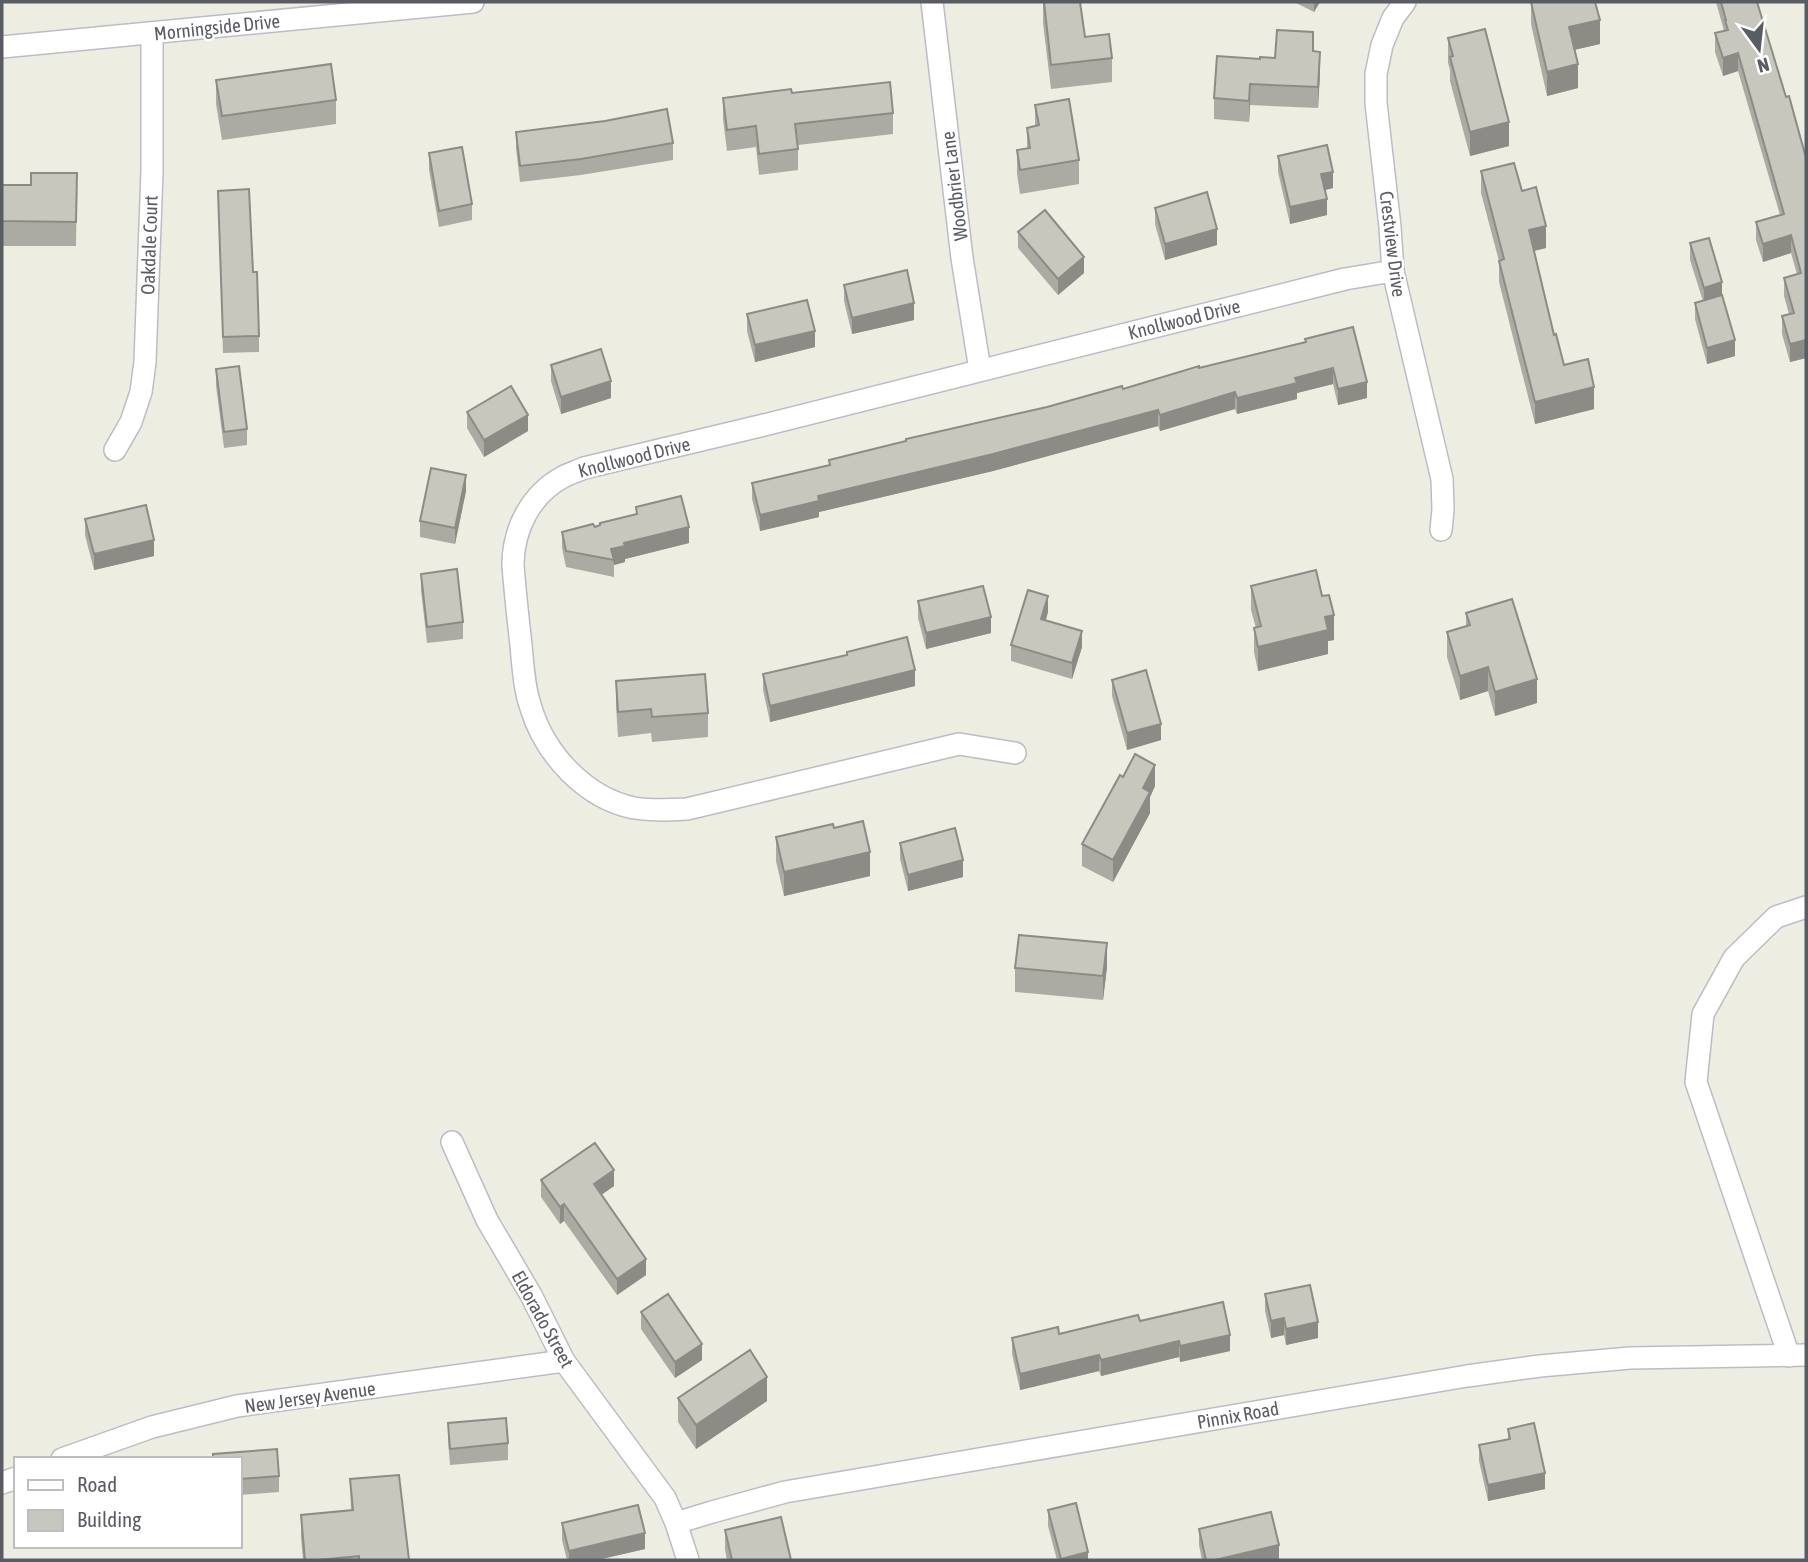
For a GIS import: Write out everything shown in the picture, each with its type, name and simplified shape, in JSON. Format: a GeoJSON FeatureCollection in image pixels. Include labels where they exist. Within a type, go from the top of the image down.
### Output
{"type":"FeatureCollection","features":[{"type":"Feature","properties":{"kind":"street","name":"Morningside Drive"},"geometry":{"type":"LineString","coordinates":[[2,47],[152,34],[351,7],[473,2]]}},
{"type":"Feature","properties":{"kind":"street","name":"Woodbrier Lane"},"geometry":{"type":"LineString","coordinates":[[932,2],[962,258],[980,370]]}},
{"type":"Feature","properties":{"kind":"street","name":"Crestview Drive"},"geometry":{"type":"LineString","coordinates":[[1405,2],[1393,18],[1382,45],[1376,74],[1376,103],[1393,271],[1442,479],[1441,530]]}},
{"type":"Feature","properties":{"kind":"street","name":"Oakdale Court"},"geometry":{"type":"LineString","coordinates":[[115,450],[131,422],[141,392],[145,362],[152,171],[152,34]]}},
{"type":"Feature","properties":{"kind":"street","name":"Knollwood Drive"},"geometry":{"type":"LineString","coordinates":[[1015,753],[959,744],[687,809],[659,811],[632,808],[605,798],[582,783],[560,762],[543,737],[531,709],[524,679],[513,565],[518,530],[528,509],[543,491],[562,477],[584,468],[1345,279],[1393,271]]}},
{"type":"Feature","properties":{"kind":"street"},"geometry":{"type":"LineString","coordinates":[[1797,1356],[1696,1082],[1703,1014],[1734,958],[1776,917],[1806,907]]}},
{"type":"Feature","properties":{"kind":"street","name":"Eldorado Street"},"geometry":{"type":"LineString","coordinates":[[452,1142],[486,1220],[531,1295],[564,1361],[665,1498],[688,1560]]}},
{"type":"Feature","properties":{"kind":"street","name":"Pinnix Road"},"geometry":{"type":"LineString","coordinates":[[676,1523],[712,1511],[799,1490],[1467,1376],[1540,1366],[1630,1359],[1797,1356]]}},
{"type":"Feature","properties":{"kind":"street","name":"New Jersey Avenue"},"geometry":{"type":"LineString","coordinates":[[68,1457],[152,1427],[237,1406],[564,1361]]}},
{"type":"Feature","properties":{"kind":"building"},"geometry":{"type":"Polygon","coordinates":[[[1044,2],[1080,2],[1085,37],[1109,34],[1112,58],[1051,65],[1044,2]]]}},
{"type":"Feature","properties":{"kind":"building"},"geometry":{"type":"Polygon","coordinates":[[[1531,2],[1595,2],[1600,20],[1569,27],[1578,64],[1547,72],[1531,2]]]}},
{"type":"Feature","properties":{"kind":"building"},"geometry":{"type":"Polygon","coordinates":[[[1721,2],[1757,2],[1786,97],[1789,96],[1806,158],[1806,340],[1790,344],[1782,316],[1794,313],[1784,278],[1801,273],[1791,235],[1763,244],[1756,222],[1784,214],[1738,53],[1723,58],[1715,33],[1728,30],[1721,2]]]}},
{"type":"Feature","properties":{"kind":"building"},"geometry":{"type":"Polygon","coordinates":[[[1485,29],[1509,122],[1470,132],[1450,57],[1453,56],[1448,38],[1485,29]]]}},
{"type":"Feature","properties":{"kind":"building"},"geometry":{"type":"Polygon","coordinates":[[[1277,30],[1313,32],[1313,51],[1320,52],[1318,87],[1250,84],[1249,101],[1214,98],[1217,56],[1275,58],[1277,30]]]}},
{"type":"Feature","properties":{"kind":"building"},"geometry":{"type":"Polygon","coordinates":[[[331,64],[336,100],[222,116],[216,80],[331,64]]]}},
{"type":"Feature","properties":{"kind":"building"},"geometry":{"type":"Polygon","coordinates":[[[890,82],[893,113],[795,124],[798,149],[759,154],[756,126],[727,130],[723,98],[791,89],[792,93],[890,82]]]}},
{"type":"Feature","properties":{"kind":"building"},"geometry":{"type":"Polygon","coordinates":[[[1069,99],[1079,160],[1020,170],[1017,150],[1030,148],[1027,128],[1039,125],[1035,105],[1069,99]]]}},
{"type":"Feature","properties":{"kind":"building"},"geometry":{"type":"Polygon","coordinates":[[[667,109],[673,143],[581,159],[520,166],[516,132],[605,121],[667,109]]]}},
{"type":"Feature","properties":{"kind":"building"},"geometry":{"type":"Polygon","coordinates":[[[1327,145],[1333,172],[1321,174],[1327,199],[1290,207],[1278,156],[1327,145]]]}},
{"type":"Feature","properties":{"kind":"building"},"geometry":{"type":"Polygon","coordinates":[[[462,147],[472,204],[439,211],[429,153],[462,147]]]}},
{"type":"Feature","properties":{"kind":"building"},"geometry":{"type":"Polygon","coordinates":[[[1514,163],[1522,191],[1536,187],[1546,226],[1529,230],[1554,335],[1556,334],[1564,365],[1588,359],[1594,387],[1535,402],[1499,261],[1504,259],[1481,171],[1514,163]]]}},
{"type":"Feature","properties":{"kind":"building"},"geometry":{"type":"Polygon","coordinates":[[[31,173],[77,173],[76,222],[2,221],[2,185],[31,185],[31,173]]]}},
{"type":"Feature","properties":{"kind":"building"},"geometry":{"type":"Polygon","coordinates":[[[249,189],[253,272],[257,272],[259,336],[223,337],[218,191],[249,189]]]}},
{"type":"Feature","properties":{"kind":"building"},"geometry":{"type":"Polygon","coordinates":[[[1207,192],[1217,229],[1165,244],[1155,208],[1207,192]]]}},
{"type":"Feature","properties":{"kind":"building"},"geometry":{"type":"Polygon","coordinates":[[[1045,210],[1084,257],[1058,279],[1018,232],[1045,210]]]}},
{"type":"Feature","properties":{"kind":"building"},"geometry":{"type":"Polygon","coordinates":[[[1709,238],[1722,282],[1704,288],[1690,243],[1709,238]]]}},
{"type":"Feature","properties":{"kind":"building"},"geometry":{"type":"Polygon","coordinates":[[[907,270],[914,303],[852,318],[844,285],[907,270]]]}},
{"type":"Feature","properties":{"kind":"building"},"geometry":{"type":"Polygon","coordinates":[[[1722,295],[1735,340],[1707,348],[1695,303],[1722,295]]]}},
{"type":"Feature","properties":{"kind":"building"},"geometry":{"type":"Polygon","coordinates":[[[807,300],[815,331],[755,345],[747,314],[807,300]]]}},
{"type":"Feature","properties":{"kind":"building"},"geometry":{"type":"Polygon","coordinates":[[[1353,327],[1367,382],[1338,389],[1333,368],[1295,378],[1297,383],[1237,398],[1235,392],[1160,415],[1158,410],[993,454],[818,496],[819,501],[760,515],[752,483],[830,465],[829,460],[906,439],[1047,407],[1122,386],[1123,389],[1199,366],[1306,342],[1305,339],[1353,327]]]}},
{"type":"Feature","properties":{"kind":"building"},"geometry":{"type":"Polygon","coordinates":[[[601,349],[611,381],[561,397],[551,365],[601,349]]]}},
{"type":"Feature","properties":{"kind":"building"},"geometry":{"type":"Polygon","coordinates":[[[239,366],[247,429],[224,432],[216,369],[239,366]]]}},
{"type":"Feature","properties":{"kind":"building"},"geometry":{"type":"Polygon","coordinates":[[[511,386],[528,415],[484,440],[467,412],[511,386]]]}},
{"type":"Feature","properties":{"kind":"building"},"geometry":{"type":"Polygon","coordinates":[[[431,468],[466,475],[455,528],[420,521],[431,468]]]}},
{"type":"Feature","properties":{"kind":"building"},"geometry":{"type":"Polygon","coordinates":[[[681,496],[689,527],[624,543],[625,546],[611,549],[614,560],[566,551],[562,532],[593,524],[595,527],[600,523],[637,514],[636,507],[681,496]]]}},
{"type":"Feature","properties":{"kind":"building"},"geometry":{"type":"Polygon","coordinates":[[[146,505],[154,540],[94,554],[85,519],[146,505]]]}},
{"type":"Feature","properties":{"kind":"building"},"geometry":{"type":"Polygon","coordinates":[[[457,569],[463,622],[427,627],[421,574],[457,569]]]}},
{"type":"Feature","properties":{"kind":"building"},"geometry":{"type":"Polygon","coordinates":[[[1316,570],[1322,596],[1329,595],[1334,615],[1325,617],[1328,630],[1258,647],[1254,628],[1261,626],[1251,586],[1316,570]]]}},
{"type":"Feature","properties":{"kind":"building"},"geometry":{"type":"Polygon","coordinates":[[[983,586],[991,617],[926,633],[918,601],[983,586]]]}},
{"type":"Feature","properties":{"kind":"building"},"geometry":{"type":"Polygon","coordinates":[[[1028,590],[1048,596],[1041,619],[1082,631],[1072,663],[1011,645],[1028,590]]]}},
{"type":"Feature","properties":{"kind":"building"},"geometry":{"type":"Polygon","coordinates":[[[1512,599],[1537,679],[1495,692],[1488,667],[1460,676],[1447,632],[1470,625],[1466,613],[1512,599]]]}},
{"type":"Feature","properties":{"kind":"building"},"geometry":{"type":"Polygon","coordinates":[[[907,637],[915,670],[770,706],[763,674],[847,655],[847,652],[907,637]]]}},
{"type":"Feature","properties":{"kind":"building"},"geometry":{"type":"Polygon","coordinates":[[[1146,670],[1161,724],[1127,733],[1112,680],[1146,670]]]}},
{"type":"Feature","properties":{"kind":"building"},"geometry":{"type":"Polygon","coordinates":[[[705,674],[708,713],[652,717],[651,709],[618,712],[616,681],[705,674]]]}},
{"type":"Feature","properties":{"kind":"building"},"geometry":{"type":"Polygon","coordinates":[[[1135,754],[1155,765],[1143,788],[1150,792],[1113,860],[1082,844],[1120,775],[1123,777],[1135,754]]]}},
{"type":"Feature","properties":{"kind":"building"},"geometry":{"type":"Polygon","coordinates":[[[863,821],[870,852],[784,872],[776,837],[833,824],[834,828],[863,821]]]}},
{"type":"Feature","properties":{"kind":"building"},"geometry":{"type":"Polygon","coordinates":[[[955,828],[963,860],[908,875],[900,843],[955,828]]]}},
{"type":"Feature","properties":{"kind":"building"},"geometry":{"type":"Polygon","coordinates":[[[1019,935],[1107,943],[1103,976],[1015,968],[1019,935]]]}},
{"type":"Feature","properties":{"kind":"building"},"geometry":{"type":"Polygon","coordinates":[[[595,1143],[614,1170],[594,1184],[646,1259],[617,1279],[564,1204],[560,1207],[541,1180],[595,1143]]]}},
{"type":"Feature","properties":{"kind":"building"},"geometry":{"type":"Polygon","coordinates":[[[1310,1285],[1318,1322],[1286,1329],[1284,1318],[1271,1321],[1265,1294],[1310,1285]]]}},
{"type":"Feature","properties":{"kind":"building"},"geometry":{"type":"Polygon","coordinates":[[[668,1294],[702,1344],[675,1362],[641,1312],[668,1294]]]}},
{"type":"Feature","properties":{"kind":"building"},"geometry":{"type":"Polygon","coordinates":[[[1223,1302],[1230,1335],[1180,1346],[1179,1341],[1101,1360],[1099,1355],[1020,1374],[1012,1338],[1058,1327],[1059,1334],[1138,1315],[1140,1321],[1223,1302]]]}},
{"type":"Feature","properties":{"kind":"building"},"geometry":{"type":"Polygon","coordinates":[[[750,1350],[767,1377],[696,1425],[678,1398],[750,1350]]]}},
{"type":"Feature","properties":{"kind":"building"},"geometry":{"type":"Polygon","coordinates":[[[506,1418],[508,1443],[450,1449],[448,1423],[506,1418]]]}},
{"type":"Feature","properties":{"kind":"building"},"geometry":{"type":"Polygon","coordinates":[[[1534,1423],[1545,1473],[1488,1485],[1479,1445],[1510,1439],[1508,1429],[1534,1423]]]}},
{"type":"Feature","properties":{"kind":"building"},"geometry":{"type":"Polygon","coordinates":[[[277,1449],[279,1476],[242,1479],[242,1457],[213,1457],[213,1454],[277,1449]]]}},
{"type":"Feature","properties":{"kind":"building"},"geometry":{"type":"Polygon","coordinates":[[[399,1475],[409,1560],[359,1560],[359,1556],[305,1560],[301,1515],[353,1510],[350,1479],[399,1475]]]}},
{"type":"Feature","properties":{"kind":"building"},"geometry":{"type":"Polygon","coordinates":[[[1076,1503],[1088,1552],[1061,1559],[1048,1510],[1076,1503]]]}},
{"type":"Feature","properties":{"kind":"building"},"geometry":{"type":"Polygon","coordinates":[[[638,1505],[645,1533],[569,1551],[562,1523],[638,1505]]]}},
{"type":"Feature","properties":{"kind":"building"},"geometry":{"type":"Polygon","coordinates":[[[1271,1512],[1279,1545],[1206,1560],[1199,1529],[1271,1512]]]}},
{"type":"Feature","properties":{"kind":"building"},"geometry":{"type":"Polygon","coordinates":[[[781,1517],[791,1560],[732,1560],[725,1530],[781,1517]]]}}]}
